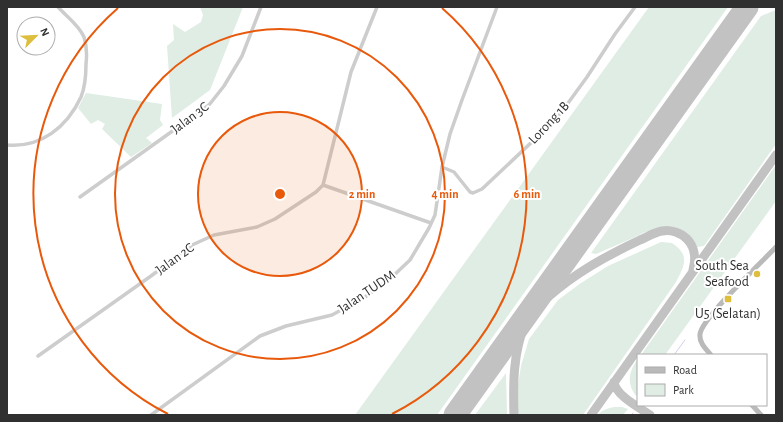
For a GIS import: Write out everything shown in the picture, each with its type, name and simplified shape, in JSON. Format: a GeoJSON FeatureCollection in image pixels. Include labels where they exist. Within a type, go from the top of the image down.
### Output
{"type":"FeatureCollection","features":[{"type":"Feature","properties":{"kind":"street"},"geometry":{"type":"LineString","coordinates":[[7,145],[21,146],[51,135],[64,123],[81,97],[86,78],[86,45],[79,30],[58,7]]}},
{"type":"Feature","properties":{"kind":"street","name":"Jalan 3C"},"geometry":{"type":"LineString","coordinates":[[80,197],[209,105],[224,86],[242,56],[261,7]]}},
{"type":"Feature","properties":{"kind":"street"},"geometry":{"type":"LineString","coordinates":[[377,7],[351,72],[323,185],[431,223]]}},
{"type":"Feature","properties":{"kind":"street","name":"Jalan TUDM"},"geometry":{"type":"LineString","coordinates":[[151,415],[260,336],[286,326],[332,315],[365,297],[406,265],[435,215],[442,167],[449,139],[497,7]]}},
{"type":"Feature","properties":{"kind":"street","name":"Lorong 1B"},"geometry":{"type":"LineString","coordinates":[[442,167],[454,172],[470,192],[473,193],[482,189],[564,110],[614,34],[635,7]]}},
{"type":"Feature","properties":{"kind":"street","name":"Jalan 2C"},"geometry":{"type":"LineString","coordinates":[[38,356],[192,245],[214,236],[257,227],[269,222],[295,207],[323,185]]}},
{"type":"Feature","properties":{"kind":"street"},"geometry":{"type":"LineString","coordinates":[[710,354],[704,347],[700,338],[704,323],[776,247]]}},
{"type":"Feature","properties":{"kind":"street"},"geometry":{"type":"LineString","coordinates":[[753,406],[761,415]]}},
{"type":"Feature","properties":{"kind":"street"},"geometry":{"type":"LineString","coordinates":[[758,406],[765,415]]}},
{"type":"Feature","properties":{"kind":"green space"},"geometry":{"type":"Polygon","coordinates":[[[200,7],[243,7],[210,90],[172,118],[167,46],[174,40],[173,24],[185,32],[201,22],[203,15],[200,7]]]}},
{"type":"Feature","properties":{"kind":"green space"},"geometry":{"type":"Polygon","coordinates":[[[649,7],[728,7],[437,415],[355,415],[649,7]]]}},
{"type":"Feature","properties":{"kind":"green space"},"geometry":{"type":"Polygon","coordinates":[[[776,10],[776,144],[704,246],[697,247],[690,237],[683,231],[668,226],[652,230],[596,254],[591,253],[761,16],[776,10]]]}},
{"type":"Feature","properties":{"kind":"green space"},"geometry":{"type":"Polygon","coordinates":[[[86,93],[162,104],[160,120],[163,125],[146,138],[152,143],[131,157],[102,129],[105,124],[98,120],[91,124],[78,108],[86,93]]]}},
{"type":"Feature","properties":{"kind":"green space"},"geometry":{"type":"Polygon","coordinates":[[[776,165],[776,201],[666,354],[642,354],[776,165]]]}},
{"type":"Feature","properties":{"kind":"green space"},"geometry":{"type":"Polygon","coordinates":[[[661,242],[672,243],[678,247],[684,256],[682,270],[676,282],[583,415],[518,415],[518,385],[521,366],[529,339],[558,300],[608,266],[661,242]]]}},
{"type":"Feature","properties":{"kind":"green space"},"geometry":{"type":"Polygon","coordinates":[[[637,360],[636,396],[630,382],[632,368],[637,360]]]}},
{"type":"Feature","properties":{"kind":"green space"},"geometry":{"type":"Polygon","coordinates":[[[506,373],[507,415],[475,415],[506,373]]]}},
{"type":"Feature","properties":{"kind":"green space"},"geometry":{"type":"Polygon","coordinates":[[[614,407],[628,409],[623,415],[598,415],[605,410],[614,407]]]}},
{"type":"Feature","properties":{"kind":"waterway"},"geometry":{"type":"LineString","coordinates":[[675,354],[685,340]]}},
{"type":"Feature","properties":{"kind":"taxiway"},"geometry":{"type":"LineString","coordinates":[[744,10],[749,7]]}},
{"type":"Feature","properties":{"kind":"taxiway"},"geometry":{"type":"LineString","coordinates":[[591,415],[776,155]]}},
{"type":"Feature","properties":{"kind":"taxiway"},"geometry":{"type":"LineString","coordinates":[[516,331],[543,302],[580,273],[627,246],[657,232],[672,231],[679,233],[690,242],[694,253],[693,270]]}},
{"type":"Feature","properties":{"kind":"taxiway"},"geometry":{"type":"LineString","coordinates":[[514,415],[514,380],[516,357],[525,324]]}},
{"type":"Feature","properties":{"kind":"taxiway"},"geometry":{"type":"LineString","coordinates":[[614,382],[615,387],[623,396],[650,415]]}},
{"type":"Feature","properties":{"kind":"runway"},"geometry":{"type":"LineString","coordinates":[[455,415],[747,7]]}},
{"type":"Feature","properties":{"kind":"place","name":"South Sea Seafood"},"geometry":{"type":"Point","coordinates":[757,274]}},
{"type":"Feature","properties":{"kind":"place","name":"U5 (Selatan)"},"geometry":{"type":"Point","coordinates":[728,299]}}]}
